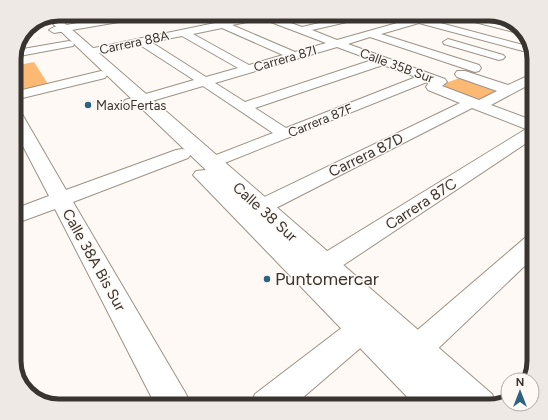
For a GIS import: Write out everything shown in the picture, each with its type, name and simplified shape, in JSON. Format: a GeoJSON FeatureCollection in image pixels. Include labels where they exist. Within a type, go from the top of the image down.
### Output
{"type":"FeatureCollection","features":[{"type":"Feature","properties":{"kind":"street"},"geometry":{"type":"LineString","coordinates":[[59,30],[109,21]]}},
{"type":"Feature","properties":{"kind":"street"},"geometry":{"type":"LineString","coordinates":[[216,21],[294,56]]}},
{"type":"Feature","properties":{"kind":"street","name":"Carrera 88A"},"geometry":{"type":"LineString","coordinates":[[89,52],[239,21]]}},
{"type":"Feature","properties":{"kind":"street","name":"Calle 35B Sur"},"geometry":{"type":"LineString","coordinates":[[278,21],[382,61],[434,79],[433,86],[527,124]]}},
{"type":"Feature","properties":{"kind":"street"},"geometry":{"type":"LineString","coordinates":[[301,30],[340,21]]}},
{"type":"Feature","properties":{"kind":"street"},"geometry":{"type":"LineString","coordinates":[[393,21],[419,33]]}},
{"type":"Feature","properties":{"kind":"street","name":"Carrera 87I"},"geometry":{"type":"LineString","coordinates":[[136,101],[413,21]]}},
{"type":"Feature","properties":{"kind":"street"},"geometry":{"type":"LineString","coordinates":[[443,21],[525,47]]}},
{"type":"Feature","properties":{"kind":"street"},"geometry":{"type":"LineString","coordinates":[[481,21],[512,29]]}},
{"type":"Feature","properties":{"kind":"street","name":"Calle 38 Sur"},"geometry":{"type":"LineString","coordinates":[[50,22],[59,30],[77,40],[136,101],[182,154],[316,271],[417,349],[472,399]]}},
{"type":"Feature","properties":{"kind":"street"},"geometry":{"type":"LineString","coordinates":[[183,32],[248,69]]}},
{"type":"Feature","properties":{"kind":"street"},"geometry":{"type":"LineString","coordinates":[[371,34],[475,68]]}},
{"type":"Feature","properties":{"kind":"street"},"geometry":{"type":"LineString","coordinates":[[21,53],[77,40]]}},
{"type":"Feature","properties":{"kind":"street","name":"Calle 38 Sur"},"geometry":{"type":"LineString","coordinates":[[77,40],[101,75],[136,101],[212,163],[261,207],[316,271],[362,329],[433,399]]}},
{"type":"Feature","properties":{"kind":"street"},"geometry":{"type":"LineString","coordinates":[[441,40],[499,58]]}},
{"type":"Feature","properties":{"kind":"street"},"geometry":{"type":"LineString","coordinates":[[142,41],[285,134]]}},
{"type":"Feature","properties":{"kind":"street","name":"Carrera 87F"},"geometry":{"type":"LineString","coordinates":[[212,163],[285,134],[434,79],[461,74],[525,47]]}},
{"type":"Feature","properties":{"kind":"street"},"geometry":{"type":"LineString","coordinates":[[243,107],[382,61]]}},
{"type":"Feature","properties":{"kind":"street"},"geometry":{"type":"LineString","coordinates":[[461,74],[509,90]]}},
{"type":"Feature","properties":{"kind":"street"},"geometry":{"type":"LineString","coordinates":[[21,94],[101,75]]}},
{"type":"Feature","properties":{"kind":"street","name":"Carrera 87D"},"geometry":{"type":"LineString","coordinates":[[261,207],[527,81]]}},
{"type":"Feature","properties":{"kind":"street","name":"Calle 38A Bis Sur"},"geometry":{"type":"LineString","coordinates":[[21,127],[170,399]]}},
{"type":"Feature","properties":{"kind":"street","name":"Carrera 87C"},"geometry":{"type":"LineString","coordinates":[[316,271],[527,135]]}},
{"type":"Feature","properties":{"kind":"street"},"geometry":{"type":"LineString","coordinates":[[21,214],[182,154]]}},
{"type":"Feature","properties":{"kind":"street"},"geometry":{"type":"LineString","coordinates":[[417,349],[527,249]]}},
{"type":"Feature","properties":{"kind":"street"},"geometry":{"type":"LineString","coordinates":[[276,399],[362,329]]}},
{"type":"Feature","properties":{"kind":"shaded area"},"geometry":{"type":"Polygon","coordinates":[[[34,62],[48,84],[21,90],[21,65],[34,62]]]}},
{"type":"Feature","properties":{"kind":"shaded area"},"geometry":{"type":"Polygon","coordinates":[[[462,77],[501,91],[477,102],[438,86],[462,77]]]}},
{"type":"Feature","properties":{"kind":"place","name":"MaxioFertas"},"geometry":{"type":"Point","coordinates":[88,105]}},
{"type":"Feature","properties":{"kind":"place","name":"Puntomercar"},"geometry":{"type":"Point","coordinates":[267,279]}}]}
